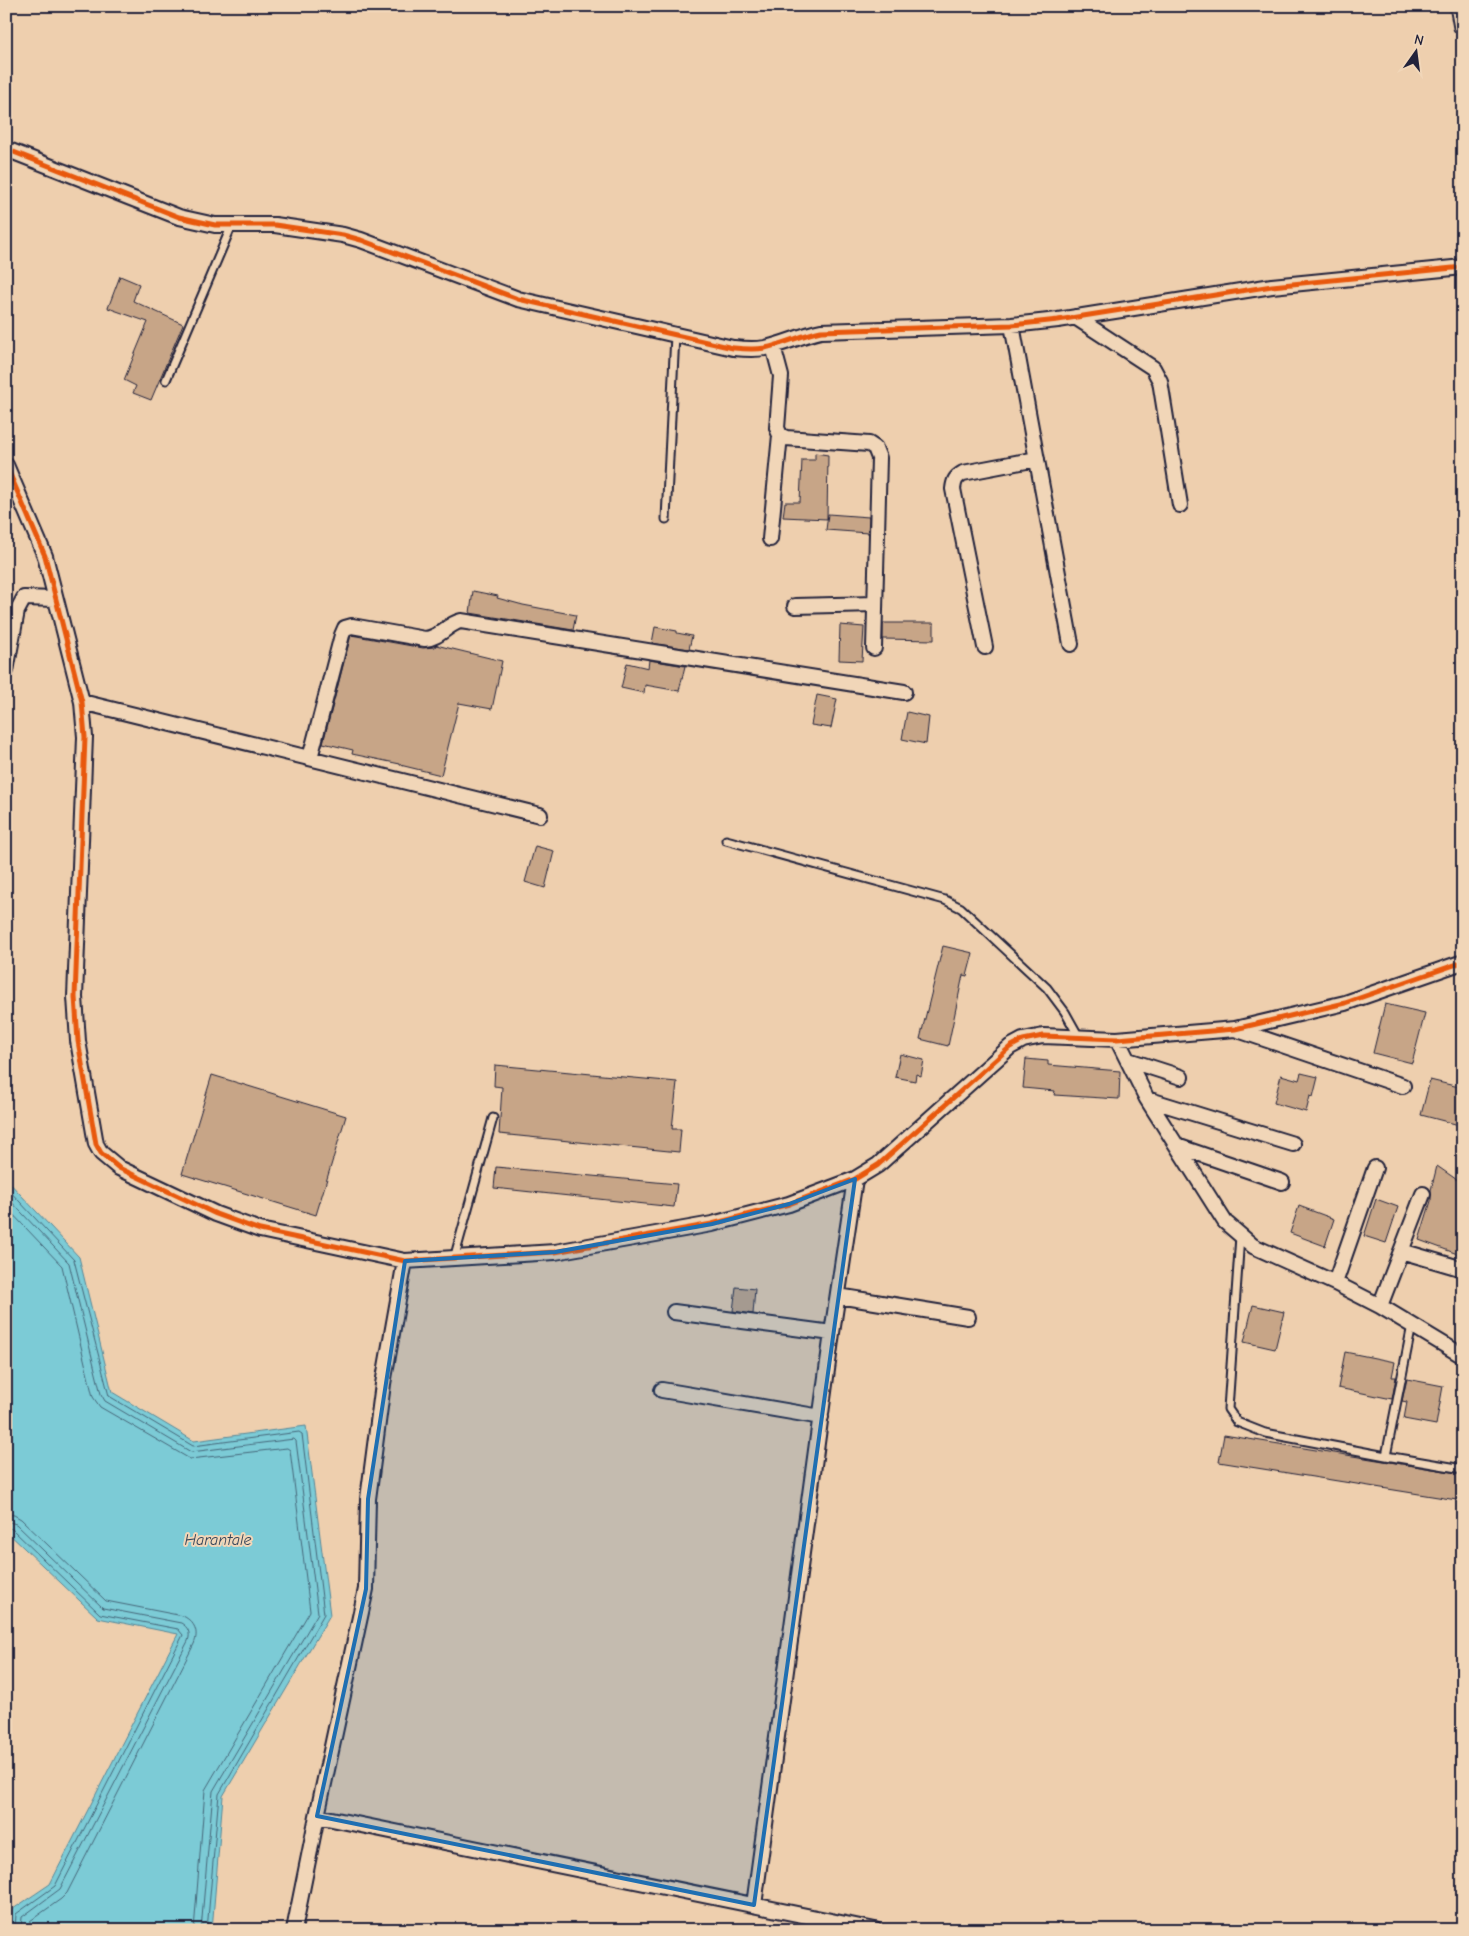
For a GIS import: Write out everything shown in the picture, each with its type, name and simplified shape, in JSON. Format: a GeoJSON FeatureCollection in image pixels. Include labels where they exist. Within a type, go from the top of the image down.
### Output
{"type":"FeatureCollection","features":[{"type":"Feature","properties":{"kind":"street"},"geometry":{"type":"LineString","coordinates":[[6,149],[179,217],[216,225],[275,225],[343,235],[518,299],[733,348],[751,350],[773,346],[803,335],[821,331],[1012,325],[1075,318],[1272,286],[1463,267]]}},
{"type":"Feature","properties":{"kind":"street"},"geometry":{"type":"LineString","coordinates":[[1075,318],[1153,368],[1160,381],[1180,505]]}},
{"type":"Feature","properties":{"kind":"street"},"geometry":{"type":"LineString","coordinates":[[1012,325],[1071,644]]}},
{"type":"Feature","properties":{"kind":"street"},"geometry":{"type":"LineString","coordinates":[[770,539],[780,435],[777,428],[781,376],[773,346]]}},
{"type":"Feature","properties":{"kind":"street"},"geometry":{"type":"LineString","coordinates":[[780,435],[786,438],[869,444],[875,448],[879,458],[874,648]]}},
{"type":"Feature","properties":{"kind":"street"},"geometry":{"type":"LineString","coordinates":[[985,647],[954,483],[956,476],[963,472],[1037,459]]}},
{"type":"Feature","properties":{"kind":"street"},"geometry":{"type":"LineString","coordinates":[[6,465],[45,556],[82,702],[85,737],[75,997],[78,1041],[96,1144],[101,1153],[119,1168],[216,1214],[260,1230],[405,1261],[555,1252],[712,1224],[789,1204],[855,1179],[878,1166],[1010,1047],[1023,1040],[1043,1036],[1117,1038],[1234,1029],[1345,1003],[1463,962]]}},
{"type":"Feature","properties":{"kind":"street"},"geometry":{"type":"LineString","coordinates":[[6,670],[17,612],[24,598],[55,599]]}},
{"type":"Feature","properties":{"kind":"street"},"geometry":{"type":"LineString","coordinates":[[795,606],[876,604]]}},
{"type":"Feature","properties":{"kind":"street"},"geometry":{"type":"LineString","coordinates":[[310,758],[342,635],[345,628],[352,626],[433,639],[452,623],[462,621],[904,692]]}},
{"type":"Feature","properties":{"kind":"street"},"geometry":{"type":"LineString","coordinates":[[82,702],[540,815]]}},
{"type":"Feature","properties":{"kind":"street"},"geometry":{"type":"LineString","coordinates":[[1234,1029],[1403,1086]]}},
{"type":"Feature","properties":{"kind":"street"},"geometry":{"type":"LineString","coordinates":[[1117,1038],[1147,1100],[1225,1222],[1240,1236],[1253,1246],[1335,1283],[1380,1306],[1463,1356]]}},
{"type":"Feature","properties":{"kind":"street"},"geometry":{"type":"LineString","coordinates":[[1128,1060],[1181,1077]]}},
{"type":"Feature","properties":{"kind":"street"},"geometry":{"type":"LineString","coordinates":[[1147,1100],[1293,1144]]}},
{"type":"Feature","properties":{"kind":"street"},"geometry":{"type":"LineString","coordinates":[[1177,1146],[1282,1182]]}},
{"type":"Feature","properties":{"kind":"street"},"geometry":{"type":"LineString","coordinates":[[1335,1283],[1375,1168]]}},
{"type":"Feature","properties":{"kind":"street"},"geometry":{"type":"LineString","coordinates":[[754,1905],[832,1333],[855,1179]]}},
{"type":"Feature","properties":{"kind":"street"},"geometry":{"type":"LineString","coordinates":[[1380,1306],[1423,1194]]}},
{"type":"Feature","properties":{"kind":"street"},"geometry":{"type":"LineString","coordinates":[[1401,1251],[1463,1269]]}},
{"type":"Feature","properties":{"kind":"street"},"geometry":{"type":"LineString","coordinates":[[294,1930],[366,1590],[368,1499],[383,1384],[405,1261]]}},
{"type":"Feature","properties":{"kind":"street"},"geometry":{"type":"LineString","coordinates":[[838,1296],[968,1317]]}},
{"type":"Feature","properties":{"kind":"street"},"geometry":{"type":"LineString","coordinates":[[674,1312],[832,1333]]}},
{"type":"Feature","properties":{"kind":"street"},"geometry":{"type":"LineString","coordinates":[[662,1390],[821,1417]]}},
{"type":"Feature","properties":{"kind":"street"},"geometry":{"type":"LineString","coordinates":[[317,1816],[875,1930]]}},
{"type":"Feature","properties":{"kind":"lane"},"geometry":{"type":"LineString","coordinates":[[1454,6],[1458,28]]}},
{"type":"Feature","properties":{"kind":"lane"},"geometry":{"type":"LineString","coordinates":[[166,380],[232,225]]}},
{"type":"Feature","properties":{"kind":"lane"},"geometry":{"type":"LineString","coordinates":[[666,519],[675,335]]}},
{"type":"Feature","properties":{"kind":"lane"},"geometry":{"type":"LineString","coordinates":[[726,840],[945,900],[961,908],[1047,988],[1079,1037]]}},
{"type":"Feature","properties":{"kind":"lane"},"geometry":{"type":"LineString","coordinates":[[454,1259],[493,1118]]}},
{"type":"Feature","properties":{"kind":"lane"},"geometry":{"type":"LineString","coordinates":[[1240,1236],[1228,1409],[1237,1422],[1265,1433],[1463,1469]]}},
{"type":"Feature","properties":{"kind":"lane"},"geometry":{"type":"LineString","coordinates":[[1386,1456],[1412,1325]]}},
{"type":"Feature","properties":{"kind":"highlighted area"},"geometry":{"type":"Polygon","coordinates":[[[855,1179],[754,1905],[317,1816],[366,1589],[368,1499],[405,1261],[555,1252],[712,1224],[789,1204],[855,1179]]]}},
{"type":"Feature","properties":{"kind":"water","name":"Harantale"},"geometry":{"type":"Polygon","coordinates":[[[6,1179],[79,1257],[112,1392],[194,1441],[306,1426],[330,1615],[223,1796],[212,1930],[10,1930],[10,1911],[50,1884],[178,1634],[98,1618],[6,1531],[6,1179]]]}},
{"type":"Feature","properties":{"kind":"building"},"geometry":{"type":"Polygon","coordinates":[[[120,276],[139,284],[133,301],[183,324],[151,400],[133,393],[136,386],[124,380],[148,322],[108,308],[120,276]]]}},
{"type":"Feature","properties":{"kind":"building"},"geometry":{"type":"Polygon","coordinates":[[[815,453],[828,455],[827,519],[783,517],[785,502],[800,502],[802,460],[815,460],[815,453]]]}},
{"type":"Feature","properties":{"kind":"building"},"geometry":{"type":"Polygon","coordinates":[[[828,514],[869,517],[868,533],[826,530],[828,514]]]}},
{"type":"Feature","properties":{"kind":"building"},"geometry":{"type":"Polygon","coordinates":[[[473,591],[498,596],[497,598],[523,605],[576,615],[573,630],[470,613],[473,591]]]}},
{"type":"Feature","properties":{"kind":"building"},"geometry":{"type":"Polygon","coordinates":[[[883,623],[934,623],[934,640],[883,639],[883,623]]]}},
{"type":"Feature","properties":{"kind":"building"},"geometry":{"type":"Polygon","coordinates":[[[840,625],[864,627],[862,661],[839,660],[840,625]]]}},
{"type":"Feature","properties":{"kind":"building"},"geometry":{"type":"Polygon","coordinates":[[[655,627],[692,636],[689,649],[652,643],[655,627]]]}},
{"type":"Feature","properties":{"kind":"building"},"geometry":{"type":"Polygon","coordinates":[[[351,635],[423,648],[435,647],[436,645],[502,661],[492,709],[459,703],[441,775],[352,754],[353,750],[323,743],[351,635]]]}},
{"type":"Feature","properties":{"kind":"building"},"geometry":{"type":"Polygon","coordinates":[[[649,660],[685,666],[679,691],[645,685],[644,693],[621,688],[627,663],[648,668],[649,660]]]}},
{"type":"Feature","properties":{"kind":"building"},"geometry":{"type":"Polygon","coordinates":[[[817,695],[837,699],[831,728],[811,725],[817,695]]]}},
{"type":"Feature","properties":{"kind":"building"},"geometry":{"type":"Polygon","coordinates":[[[907,712],[929,717],[926,744],[902,739],[907,712]]]}},
{"type":"Feature","properties":{"kind":"building"},"geometry":{"type":"Polygon","coordinates":[[[535,846],[554,851],[545,888],[525,882],[535,846]]]}},
{"type":"Feature","properties":{"kind":"building"},"geometry":{"type":"Polygon","coordinates":[[[943,946],[973,953],[967,976],[963,975],[948,1046],[920,1039],[943,946]]]}},
{"type":"Feature","properties":{"kind":"building"},"geometry":{"type":"Polygon","coordinates":[[[1385,1004],[1425,1013],[1412,1063],[1373,1053],[1385,1004]]]}},
{"type":"Feature","properties":{"kind":"building"},"geometry":{"type":"Polygon","coordinates":[[[900,1054],[924,1060],[921,1076],[916,1074],[915,1081],[895,1077],[900,1054]]]}},
{"type":"Feature","properties":{"kind":"building"},"geometry":{"type":"Polygon","coordinates":[[[1026,1059],[1048,1061],[1048,1065],[1120,1071],[1119,1099],[1054,1095],[1055,1091],[1023,1088],[1026,1059]]]}},
{"type":"Feature","properties":{"kind":"building"},"geometry":{"type":"Polygon","coordinates":[[[495,1065],[677,1082],[672,1129],[681,1129],[679,1152],[499,1134],[502,1087],[494,1086],[495,1065]]]}},
{"type":"Feature","properties":{"kind":"building"},"geometry":{"type":"Polygon","coordinates":[[[1301,1073],[1318,1077],[1313,1097],[1310,1096],[1306,1112],[1274,1103],[1281,1075],[1299,1080],[1301,1073]]]}},
{"type":"Feature","properties":{"kind":"building"},"geometry":{"type":"Polygon","coordinates":[[[212,1075],[346,1116],[316,1215],[182,1174],[212,1075]]]}},
{"type":"Feature","properties":{"kind":"building"},"geometry":{"type":"Polygon","coordinates":[[[1430,1080],[1463,1088],[1463,1126],[1421,1115],[1430,1080]]]}},
{"type":"Feature","properties":{"kind":"building"},"geometry":{"type":"Polygon","coordinates":[[[1437,1166],[1463,1184],[1463,1256],[1419,1240],[1431,1201],[1431,1190],[1437,1166]]]}},
{"type":"Feature","properties":{"kind":"building"},"geometry":{"type":"Polygon","coordinates":[[[496,1167],[677,1184],[674,1207],[494,1188],[496,1167]]]}},
{"type":"Feature","properties":{"kind":"building"},"geometry":{"type":"Polygon","coordinates":[[[1376,1199],[1398,1207],[1386,1243],[1364,1236],[1376,1199]]]}},
{"type":"Feature","properties":{"kind":"building"},"geometry":{"type":"Polygon","coordinates":[[[1299,1206],[1334,1219],[1325,1246],[1290,1233],[1299,1206]]]}},
{"type":"Feature","properties":{"kind":"building"},"geometry":{"type":"Polygon","coordinates":[[[736,1287],[755,1289],[753,1314],[733,1311],[736,1287]]]}},
{"type":"Feature","properties":{"kind":"building"},"geometry":{"type":"Polygon","coordinates":[[[1253,1305],[1284,1312],[1275,1349],[1244,1342],[1253,1305]]]}},
{"type":"Feature","properties":{"kind":"building"},"geometry":{"type":"Polygon","coordinates":[[[1345,1352],[1395,1362],[1392,1377],[1396,1377],[1392,1399],[1338,1388],[1345,1352]]]}},
{"type":"Feature","properties":{"kind":"building"},"geometry":{"type":"Polygon","coordinates":[[[1407,1379],[1443,1386],[1436,1425],[1404,1419],[1407,1402],[1402,1401],[1407,1379]]]}},
{"type":"Feature","properties":{"kind":"building"},"geometry":{"type":"Polygon","coordinates":[[[1224,1435],[1463,1474],[1463,1501],[1219,1462],[1224,1435]]]}},
{"type":"Feature","properties":{"kind":"cycle path"},"geometry":{"type":"LineString","coordinates":[[6,149],[179,217],[215,225],[275,225],[343,235],[518,299],[741,349],[765,348],[821,331],[1012,325],[1058,320],[1272,286],[1463,267]]}},
{"type":"Feature","properties":{"kind":"cycle path"},"geometry":{"type":"LineString","coordinates":[[6,465],[45,556],[82,702],[85,737],[75,997],[78,1041],[96,1144],[101,1153],[119,1168],[216,1214],[260,1230],[405,1261],[555,1252],[712,1224],[789,1204],[855,1179],[878,1165],[1010,1047],[1023,1040],[1043,1036],[1117,1039],[1235,1029],[1345,1003],[1463,962]]}}]}
